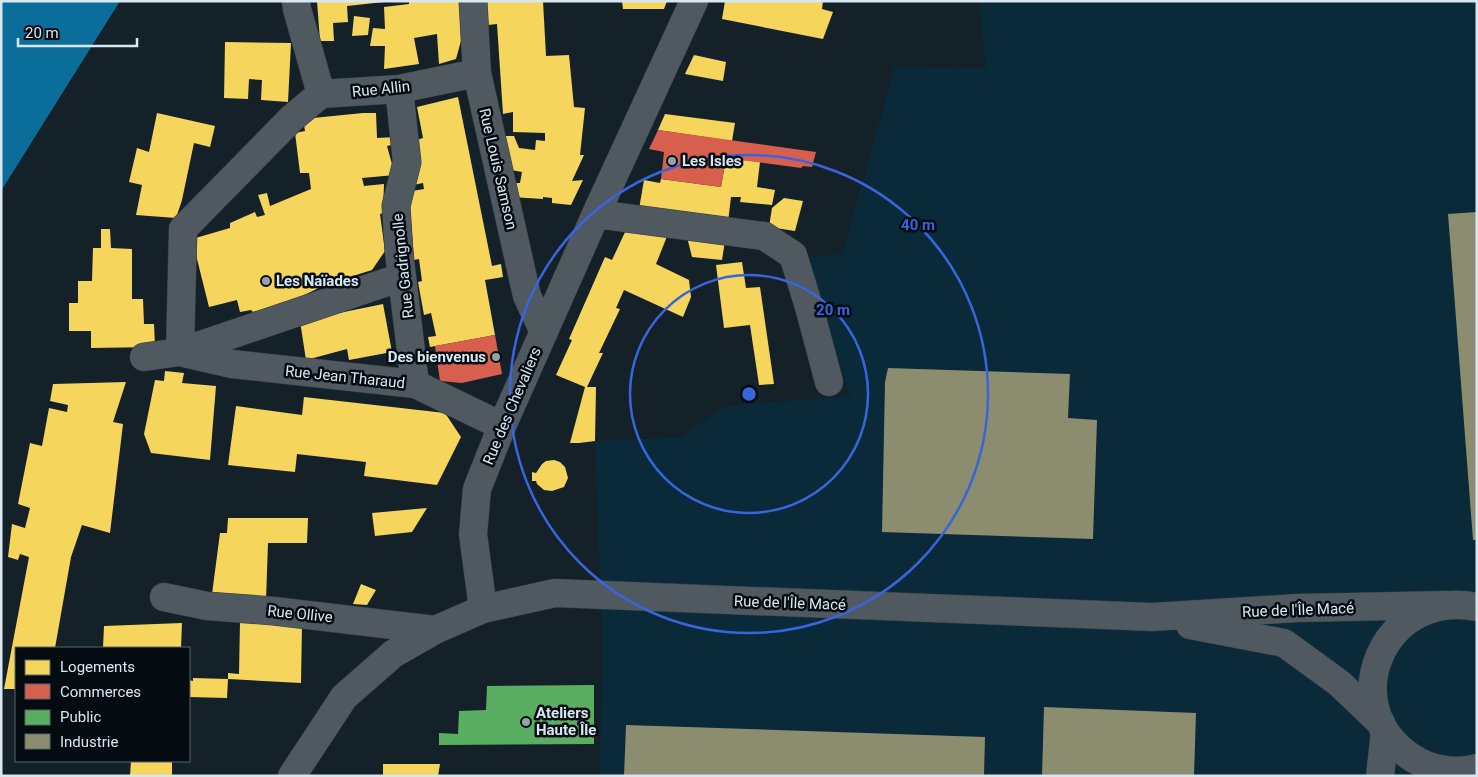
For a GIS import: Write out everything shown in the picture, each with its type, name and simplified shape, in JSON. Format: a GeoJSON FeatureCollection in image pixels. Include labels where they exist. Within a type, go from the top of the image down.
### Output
{"type":"FeatureCollection","features":[{"type":"Feature","properties":{"kind":"street"},"geometry":{"type":"LineString","coordinates":[[180,352],[183,229],[292,118],[321,94],[296,1]]}},
{"type":"Feature","properties":{"kind":"street","name":"Rue Louis Samson"},"geometry":{"type":"LineString","coordinates":[[474,1],[477,73],[527,296],[544,332]]}},
{"type":"Feature","properties":{"kind":"street","name":"Rue des Chevaliers"},"geometry":{"type":"LineString","coordinates":[[483,609],[473,534],[477,489],[502,426],[596,214],[694,1]]}},
{"type":"Feature","properties":{"kind":"street","name":"Rue Allin"},"geometry":{"type":"LineString","coordinates":[[321,94],[399,89],[477,73]]}},
{"type":"Feature","properties":{"kind":"street","name":"Rue Gadrignolle"},"geometry":{"type":"LineString","coordinates":[[399,89],[407,162],[396,206],[402,277],[415,384]]}},
{"type":"Feature","properties":{"kind":"street"},"geometry":{"type":"LineString","coordinates":[[596,214],[764,236],[793,255],[829,382]]}},
{"type":"Feature","properties":{"kind":"street"},"geometry":{"type":"LineString","coordinates":[[144,357],[180,352],[402,277]]}},
{"type":"Feature","properties":{"kind":"street","name":"Rue Jean Tharaud"},"geometry":{"type":"LineString","coordinates":[[180,352],[232,364],[415,384],[502,426]]}},
{"type":"Feature","properties":{"kind":"street","name":"Rue de l'Île Macé"},"geometry":{"type":"LineString","coordinates":[[292,776],[344,696],[393,654],[435,630],[483,609],[555,594],[1152,618],[1297,608],[1444,605],[1477,607]]}},
{"type":"Feature","properties":{"kind":"street","name":"Rue Ollive"},"geometry":{"type":"LineString","coordinates":[[164,596],[207,606],[274,611],[435,630]]}},
{"type":"Feature","properties":{"kind":"street"},"geometry":{"type":"LineString","coordinates":[[1380,776],[1383,727],[1374,706],[1373,679],[1376,664],[1385,644],[1396,630],[1411,618],[1426,610],[1444,605]]}},
{"type":"Feature","properties":{"kind":"street","name":"Rue de l'Île Macé"},"geometry":{"type":"LineString","coordinates":[[1152,618],[1284,643],[1339,683],[1383,727],[1402,752],[1426,766],[1444,770],[1477,768]]}},
{"type":"Feature","properties":{"kind":"shaded area"},"geometry":{"type":"Polygon","coordinates":[[[979,1],[1477,1],[1477,776],[600,776],[602,641],[595,441],[680,437],[725,406],[850,396],[804,258],[842,254],[895,67],[986,68],[979,1]]]}},
{"type":"Feature","properties":{"kind":"water"},"geometry":{"type":"Polygon","coordinates":[[[1,1],[120,1],[1,191],[1,1]]]}},
{"type":"Feature","properties":{"kind":"building: Logements"},"geometry":{"type":"Polygon","coordinates":[[[317,1],[384,2],[347,6],[348,22],[333,23],[334,41],[320,41],[317,1]]]}},
{"type":"Feature","properties":{"kind":"building: Logements"},"geometry":{"type":"Polygon","coordinates":[[[409,1],[460,1],[464,30],[456,59],[439,64],[437,34],[414,38],[419,64],[384,69],[385,46],[370,46],[373,28],[385,29],[384,7],[409,4],[409,1]]]}},
{"type":"Feature","properties":{"kind":"building: Logements"},"geometry":{"type":"Polygon","coordinates":[[[486,1],[543,1],[546,56],[569,55],[574,107],[585,108],[580,155],[584,155],[572,181],[583,180],[571,205],[552,203],[552,198],[512,197],[509,183],[520,183],[522,172],[506,169],[499,136],[514,136],[519,148],[535,150],[536,140],[545,141],[545,133],[513,132],[513,112],[503,114],[497,24],[488,25],[486,1]]]}},
{"type":"Feature","properties":{"kind":"building: Logements"},"geometry":{"type":"Polygon","coordinates":[[[622,1],[667,1],[664,9],[623,9],[622,1]]]}},
{"type":"Feature","properties":{"kind":"building: Logements"},"geometry":{"type":"Polygon","coordinates":[[[725,1],[823,1],[822,9],[833,12],[823,39],[722,19],[725,1]]]}},
{"type":"Feature","properties":{"kind":"building: Logements"},"geometry":{"type":"Polygon","coordinates":[[[354,16],[370,18],[368,35],[352,36],[354,16]]]}},
{"type":"Feature","properties":{"kind":"building: Logements"},"geometry":{"type":"Polygon","coordinates":[[[225,42],[291,43],[288,102],[261,100],[262,80],[249,79],[248,99],[224,98],[225,42]]]}},
{"type":"Feature","properties":{"kind":"building: Logements"},"geometry":{"type":"Polygon","coordinates":[[[694,55],[726,62],[723,81],[685,74],[694,55]]]}},
{"type":"Feature","properties":{"kind":"building: Logements"},"geometry":{"type":"Polygon","coordinates":[[[458,97],[492,266],[501,264],[503,277],[485,280],[495,335],[430,347],[428,337],[436,336],[431,313],[424,315],[418,282],[422,281],[419,259],[414,260],[410,209],[412,191],[424,189],[423,183],[413,185],[413,141],[423,138],[417,107],[458,97]]]}},
{"type":"Feature","properties":{"kind":"building: Logements"},"geometry":{"type":"Polygon","coordinates":[[[157,113],[215,126],[210,147],[194,143],[182,200],[176,218],[136,215],[142,185],[129,182],[137,148],[149,152],[157,113]]]}},
{"type":"Feature","properties":{"kind":"building: Logements"},"geometry":{"type":"Polygon","coordinates":[[[376,113],[377,138],[395,137],[396,144],[387,146],[395,175],[362,178],[364,186],[384,184],[383,213],[380,214],[385,251],[372,270],[327,284],[296,299],[253,312],[251,310],[240,312],[237,300],[209,307],[192,239],[230,228],[230,223],[255,212],[257,217],[265,215],[258,195],[267,193],[270,206],[311,189],[309,173],[300,173],[295,133],[305,131],[303,119],[376,113]]]}},
{"type":"Feature","properties":{"kind":"building: Logements"},"geometry":{"type":"Polygon","coordinates":[[[665,114],[735,123],[732,141],[658,130],[665,114]]]}},
{"type":"Feature","properties":{"kind":"building: Logements"},"geometry":{"type":"Polygon","coordinates":[[[726,158],[760,162],[757,187],[775,190],[772,205],[740,202],[741,197],[731,197],[728,222],[639,209],[644,180],[660,183],[661,179],[721,187],[726,158]]]}},
{"type":"Feature","properties":{"kind":"building: Logements"},"geometry":{"type":"Polygon","coordinates":[[[784,198],[803,201],[795,231],[769,227],[772,208],[784,198]]]}},
{"type":"Feature","properties":{"kind":"building: Logements"},"geometry":{"type":"Polygon","coordinates":[[[101,229],[110,229],[111,248],[132,249],[132,299],[143,299],[144,324],[154,324],[155,347],[91,348],[91,331],[69,331],[69,303],[78,303],[78,281],[92,281],[93,248],[101,248],[101,229]]]}},
{"type":"Feature","properties":{"kind":"building: Logements"},"geometry":{"type":"Polygon","coordinates":[[[626,230],[668,234],[656,264],[689,280],[691,297],[683,317],[624,290],[616,308],[620,309],[599,353],[603,353],[587,387],[596,387],[595,441],[570,443],[585,387],[556,375],[572,340],[569,339],[605,257],[612,260],[626,230]]]}},
{"type":"Feature","properties":{"kind":"building: Logements"},"geometry":{"type":"Polygon","coordinates":[[[687,237],[725,241],[722,260],[692,257],[687,237]]]}},
{"type":"Feature","properties":{"kind":"building: Logements"},"geometry":{"type":"Polygon","coordinates":[[[742,262],[746,288],[760,287],[774,384],[759,385],[750,325],[724,328],[716,265],[742,262]]]}},
{"type":"Feature","properties":{"kind":"building: Logements"},"geometry":{"type":"Polygon","coordinates":[[[383,304],[392,352],[349,360],[347,349],[306,360],[300,321],[383,304]]]}},
{"type":"Feature","properties":{"kind":"building: Logements"},"geometry":{"type":"Polygon","coordinates":[[[165,371],[184,373],[182,383],[216,386],[210,460],[151,453],[144,434],[155,380],[164,381],[165,371]]]}},
{"type":"Feature","properties":{"kind":"building: Logements"},"geometry":{"type":"Polygon","coordinates":[[[126,382],[113,422],[123,424],[110,533],[82,525],[71,557],[55,647],[15,647],[15,689],[4,689],[29,557],[20,554],[18,560],[8,557],[12,524],[25,528],[30,508],[18,504],[30,443],[42,446],[49,408],[67,412],[68,405],[50,401],[53,384],[126,382]]]}},
{"type":"Feature","properties":{"kind":"building: Logements"},"geometry":{"type":"Polygon","coordinates":[[[304,397],[445,413],[461,437],[437,485],[364,476],[366,462],[297,454],[295,472],[228,465],[236,406],[302,415],[304,397]]]}},
{"type":"Feature","properties":{"kind":"building: Logements"},"geometry":{"type":"Polygon","coordinates":[[[554,460],[560,462],[565,467],[568,478],[564,487],[552,491],[544,490],[536,481],[532,481],[532,472],[536,473],[546,461],[554,460]]]}},
{"type":"Feature","properties":{"kind":"building: Logements"},"geometry":{"type":"Polygon","coordinates":[[[427,508],[412,532],[375,536],[372,513],[427,508]]]}},
{"type":"Feature","properties":{"kind":"building: Logements"},"geometry":{"type":"Polygon","coordinates":[[[228,518],[308,518],[307,543],[268,543],[266,600],[212,594],[220,533],[227,533],[228,518]]]}},
{"type":"Feature","properties":{"kind":"building: Logements"},"geometry":{"type":"Polygon","coordinates":[[[361,584],[376,590],[367,605],[353,604],[361,584]]]}},
{"type":"Feature","properties":{"kind":"building: Logements"},"geometry":{"type":"Polygon","coordinates":[[[240,622],[302,625],[301,683],[228,679],[228,673],[239,674],[240,622]]]}},
{"type":"Feature","properties":{"kind":"building: Logements"},"geometry":{"type":"Polygon","coordinates":[[[182,623],[181,647],[103,647],[104,626],[182,623]]]}},
{"type":"Feature","properties":{"kind":"building: Logements"},"geometry":{"type":"Polygon","coordinates":[[[193,678],[228,679],[227,698],[190,697],[190,680],[193,681],[193,678]]]}},
{"type":"Feature","properties":{"kind":"building: Logements"},"geometry":{"type":"Polygon","coordinates":[[[131,762],[172,762],[172,776],[130,776],[131,762]]]}},
{"type":"Feature","properties":{"kind":"building: Logements"},"geometry":{"type":"Polygon","coordinates":[[[383,764],[440,764],[438,776],[383,776],[383,764]]]}},
{"type":"Feature","properties":{"kind":"building: Commerces"},"geometry":{"type":"Polygon","coordinates":[[[658,130],[816,152],[812,167],[803,166],[801,168],[726,158],[721,187],[661,179],[664,152],[649,149],[658,130]]]}},
{"type":"Feature","properties":{"kind":"building: Commerces"},"geometry":{"type":"Polygon","coordinates":[[[495,335],[502,374],[462,383],[440,381],[435,346],[495,335]]]}},
{"type":"Feature","properties":{"kind":"building: Public","name":"Ateliers Haute Île"},"geometry":{"type":"Polygon","coordinates":[[[594,685],[594,744],[439,745],[439,733],[458,734],[459,711],[486,710],[487,686],[594,685]]]}},
{"type":"Feature","properties":{"kind":"building: Industrie"},"geometry":{"type":"Polygon","coordinates":[[[1477,212],[1477,540],[1473,540],[1448,214],[1477,212]]]}},
{"type":"Feature","properties":{"kind":"building: Industrie"},"geometry":{"type":"Polygon","coordinates":[[[888,368],[1070,374],[1068,418],[1097,420],[1093,539],[882,532],[885,382],[888,368]]]}},
{"type":"Feature","properties":{"kind":"building: Industrie"},"geometry":{"type":"Polygon","coordinates":[[[1044,707],[1196,713],[1194,776],[1042,776],[1044,707]]]}},
{"type":"Feature","properties":{"kind":"building: Industrie"},"geometry":{"type":"Polygon","coordinates":[[[626,725],[985,737],[984,776],[624,776],[626,725]]]}},
{"type":"Feature","properties":{"kind":"place","name":"Les Isles"},"geometry":{"type":"Point","coordinates":[672,161]}},
{"type":"Feature","properties":{"kind":"place","name":"Les Naïades"},"geometry":{"type":"Point","coordinates":[266,281]}},
{"type":"Feature","properties":{"kind":"place","name":"Des bienvenus"},"geometry":{"type":"Point","coordinates":[496,357]}},
{"type":"Feature","properties":{"kind":"place","name":"Ateliers Haute Île"},"geometry":{"type":"Point","coordinates":[526,722]}}]}
